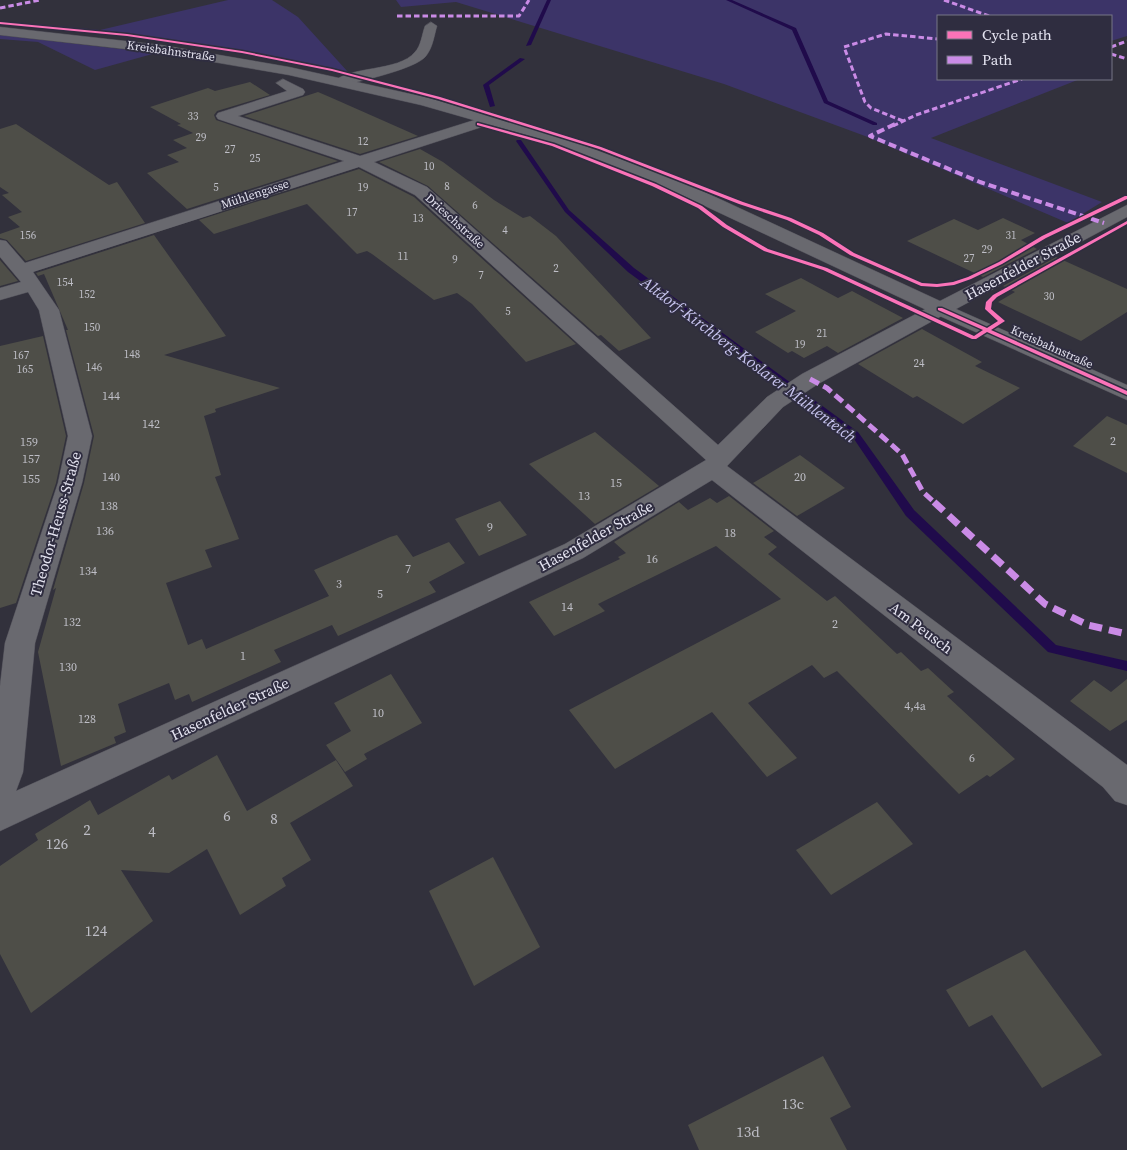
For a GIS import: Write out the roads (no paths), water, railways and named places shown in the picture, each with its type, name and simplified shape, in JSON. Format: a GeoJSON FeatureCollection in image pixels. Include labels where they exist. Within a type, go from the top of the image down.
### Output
{"type":"FeatureCollection","features":[{"type":"Feature","properties":{"kind":"street"},"geometry":{"type":"LineString","coordinates":[[341,82],[351,77],[412,62],[422,54],[431,26]]}},
{"type":"Feature","properties":{"kind":"street","name":"Kreisbahnstraße"},"geometry":{"type":"LineString","coordinates":[[0,31],[162,49],[289,71],[424,102],[545,136],[677,186],[940,309],[1127,393]]}},
{"type":"Feature","properties":{"kind":"street","name":"Drieschstraße"},"geometry":{"type":"LineString","coordinates":[[283,83],[298,92],[223,116],[359,161],[421,191],[716,464]]}},
{"type":"Feature","properties":{"kind":"street","name":"Mühlengasse"},"geometry":{"type":"LineString","coordinates":[[0,294],[27,277],[359,161],[490,120]]}},
{"type":"Feature","properties":{"kind":"street","name":"Hasenfelder Straße"},"geometry":{"type":"LineString","coordinates":[[0,815],[574,551],[716,464],[775,402],[810,379],[1127,210]]}},
{"type":"Feature","properties":{"kind":"street","name":"Theodor-Heuss-Straße"},"geometry":{"type":"LineString","coordinates":[[0,245],[27,277],[49,310],[80,436],[70,483],[20,643],[6,772],[0,789]]}},
{"type":"Feature","properties":{"kind":"street","name":"Am Peusch"},"geometry":{"type":"LineString","coordinates":[[716,464],[1115,776],[1127,790]]}},
{"type":"Feature","properties":{"kind":"waterway","name":"Altdorf-Kirchberg-Koslarer Mühlenteich"},"geometry":{"type":"LineString","coordinates":[[528,45],[549,0]]}},
{"type":"Feature","properties":{"kind":"waterway"},"geometry":{"type":"LineString","coordinates":[[728,0],[794,29],[826,102],[875,124]]}},
{"type":"Feature","properties":{"kind":"waterway","name":"Altdorf-Kirchberg-Koslarer Mühlenteich"},"geometry":{"type":"LineString","coordinates":[[492,106],[486,85],[522,59]]}},
{"type":"Feature","properties":{"kind":"waterway","name":"Altdorf-Kirchberg-Koslarer Mühlenteich"},"geometry":{"type":"LineString","coordinates":[[519,141],[567,211],[631,270],[855,434],[910,513],[1052,649],[1127,666]]}}]}
